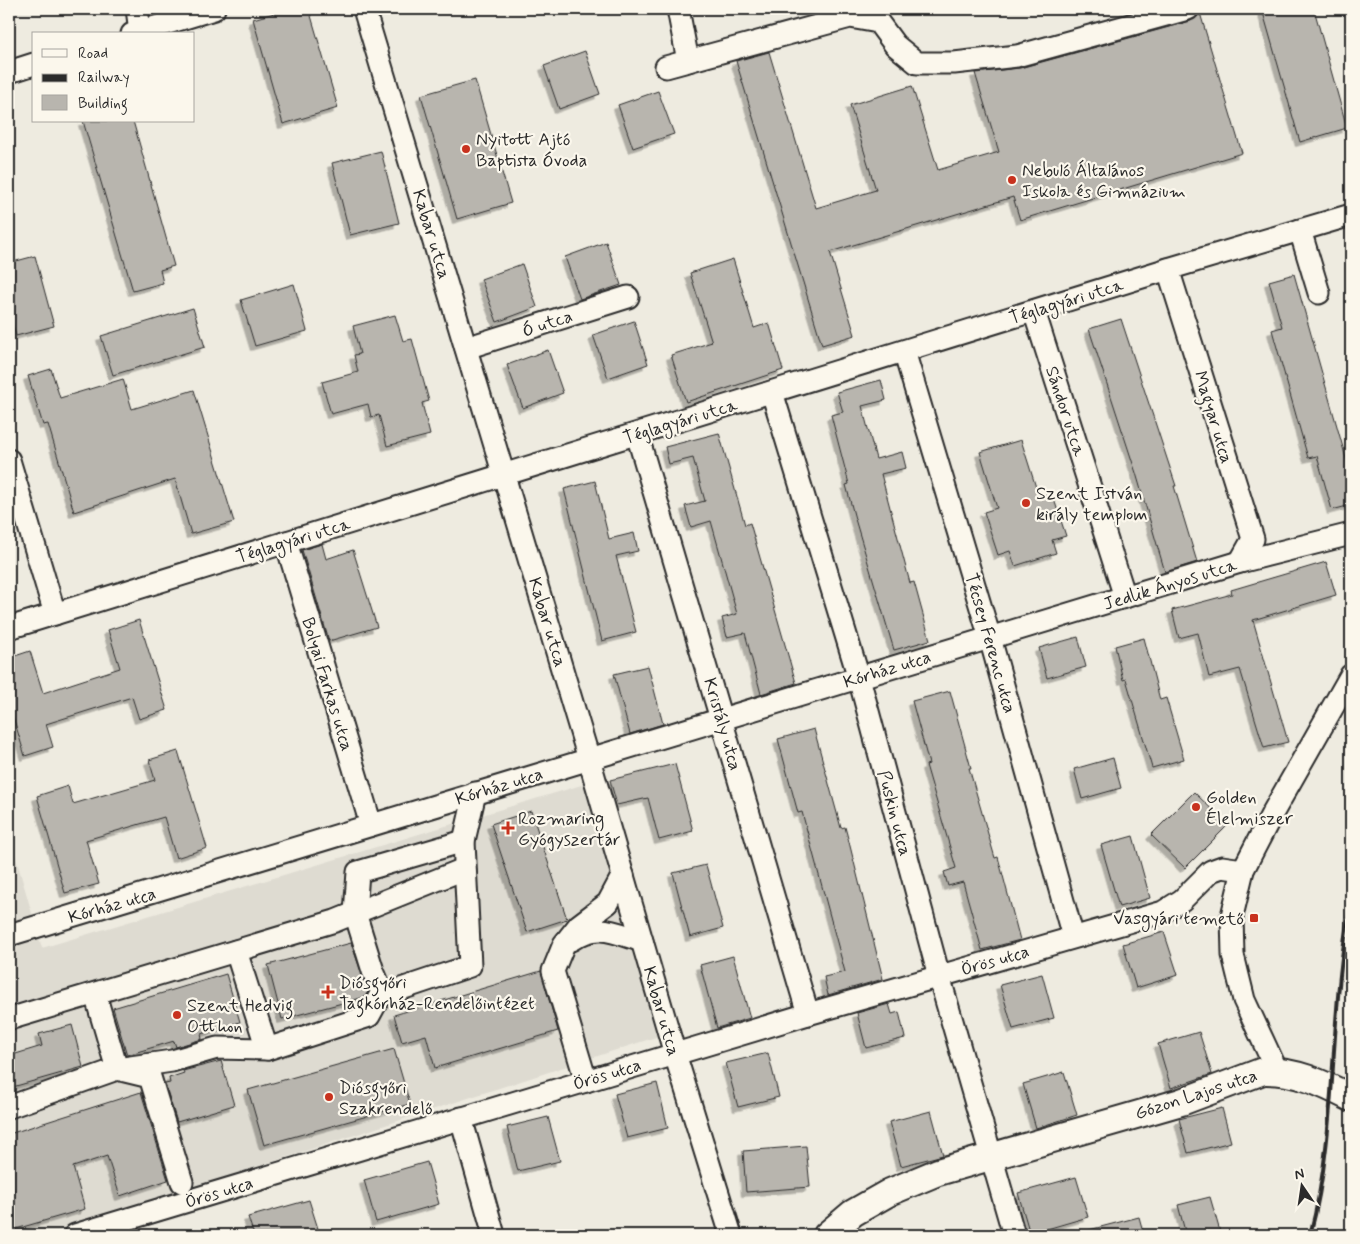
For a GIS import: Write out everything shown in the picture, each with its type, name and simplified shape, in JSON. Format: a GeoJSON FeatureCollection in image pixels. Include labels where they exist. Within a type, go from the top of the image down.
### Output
{"type":"FeatureCollection","features":[{"type":"Feature","properties":{"kind":"main road","name":"Gózon Lajos utca"},"geometry":{"type":"LineString","coordinates":[[827,1235],[853,1213],[890,1192],[938,1172],[1180,1102],[1263,1071],[1277,1071]]}},
{"type":"Feature","properties":{"kind":"main road"},"geometry":{"type":"LineString","coordinates":[[1277,1071],[1304,1076],[1351,1098]]}},
{"type":"Feature","properties":{"kind":"street"},"geometry":{"type":"LineString","coordinates":[[136,32],[137,9]]}},
{"type":"Feature","properties":{"kind":"street"},"geometry":{"type":"LineString","coordinates":[[139,32],[214,9]]}},
{"type":"Feature","properties":{"kind":"street","name":"Kabar utca"},"geometry":{"type":"LineString","coordinates":[[364,9],[589,759],[675,1054],[731,1235]]}},
{"type":"Feature","properties":{"kind":"street"},"geometry":{"type":"LineString","coordinates":[[678,9],[688,62]]}},
{"type":"Feature","properties":{"kind":"street"},"geometry":{"type":"LineString","coordinates":[[666,67],[850,17],[878,22],[896,45],[917,63],[954,63],[1017,56],[1188,9]]}},
{"type":"Feature","properties":{"kind":"street"},"geometry":{"type":"LineString","coordinates":[[9,72],[32,65]]}},
{"type":"Feature","properties":{"kind":"street","name":"Téglagyári utca"},"geometry":{"type":"LineString","coordinates":[[9,628],[1168,269],[1351,216]]}},
{"type":"Feature","properties":{"kind":"street"},"geometry":{"type":"LineString","coordinates":[[1300,230],[1320,293]]}},
{"type":"Feature","properties":{"kind":"street","name":"Magyar utca"},"geometry":{"type":"LineString","coordinates":[[1168,269],[1253,540],[1240,562]]}},
{"type":"Feature","properties":{"kind":"street","name":"Ó utca"},"geometry":{"type":"LineString","coordinates":[[466,348],[628,297]]}},
{"type":"Feature","properties":{"kind":"street","name":"Sándor utca"},"geometry":{"type":"LineString","coordinates":[[1034,311],[1125,597]]}},
{"type":"Feature","properties":{"kind":"street","name":"Técsey Ferenc utca"},"geometry":{"type":"LineString","coordinates":[[904,351],[990,638],[1073,937]]}},
{"type":"Feature","properties":{"kind":"street","name":"Puskin utca"},"geometry":{"type":"LineString","coordinates":[[772,392],[859,678],[939,976],[1014,1235]]}},
{"type":"Feature","properties":{"kind":"street","name":"Kristály utca"},"geometry":{"type":"LineString","coordinates":[[637,434],[808,1014]]}},
{"type":"Feature","properties":{"kind":"street"},"geometry":{"type":"LineString","coordinates":[[9,460],[55,614]]}},
{"type":"Feature","properties":{"kind":"street","name":"Jedlik Ányos utca"},"geometry":{"type":"LineString","coordinates":[[990,638],[1240,562],[1351,534]]}},
{"type":"Feature","properties":{"kind":"street","name":"Bolyai Farkas utca"},"geometry":{"type":"LineString","coordinates":[[286,542],[371,825]]}},
{"type":"Feature","properties":{"kind":"street","name":"Kórház utca"},"geometry":{"type":"LineString","coordinates":[[9,935],[990,638]]}},
{"type":"Feature","properties":{"kind":"street","name":"Gózon Lajos utca"},"geometry":{"type":"LineString","coordinates":[[1277,1071],[1244,1000],[1233,955],[1232,916],[1243,870],[1272,814],[1351,674]]}},
{"type":"Feature","properties":{"kind":"street"},"geometry":{"type":"LineString","coordinates":[[380,996],[470,966],[464,842],[476,794]]}},
{"type":"Feature","properties":{"kind":"street"},"geometry":{"type":"LineString","coordinates":[[9,1108],[117,1069],[172,1061],[217,1048],[267,1049],[369,1016],[382,992],[373,972],[355,913],[358,872],[464,842]]}},
{"type":"Feature","properties":{"kind":"street","name":"Örös utca"},"geometry":{"type":"LineString","coordinates":[[75,1235],[808,1014],[1163,912],[1182,900],[1211,871],[1222,867],[1243,870]]}},
{"type":"Feature","properties":{"kind":"street"},"geometry":{"type":"LineString","coordinates":[[9,1019],[355,913],[464,869]]}},
{"type":"Feature","properties":{"kind":"street"},"geometry":{"type":"LineString","coordinates":[[586,1081],[553,971],[564,944],[579,925],[608,903],[623,875]]}},
{"type":"Feature","properties":{"kind":"street"},"geometry":{"type":"LineString","coordinates":[[564,944],[586,930],[606,930],[642,941]]}},
{"type":"Feature","properties":{"kind":"street"},"geometry":{"type":"LineString","coordinates":[[236,951],[267,1049]]}},
{"type":"Feature","properties":{"kind":"street"},"geometry":{"type":"LineString","coordinates":[[95,994],[117,1069]]}},
{"type":"Feature","properties":{"kind":"street"},"geometry":{"type":"LineString","coordinates":[[117,1069],[150,1077],[182,1182]]}},
{"type":"Feature","properties":{"kind":"street"},"geometry":{"type":"LineString","coordinates":[[461,1118],[494,1235]]}},
{"type":"Feature","properties":{"kind":"shaded area","name":"Diósgyőri Tagkórház-Rendelőintézet"},"geometry":{"type":"Polygon","coordinates":[[[585,784],[659,1036],[48,1235],[9,1235],[9,834],[42,948],[585,784]]]}},
{"type":"Feature","properties":{"kind":"building"},"geometry":{"type":"Polygon","coordinates":[[[288,9],[309,9],[338,108],[283,124],[253,19],[288,9]]]}},
{"type":"Feature","properties":{"kind":"building"},"geometry":{"type":"Polygon","coordinates":[[[1262,9],[1314,9],[1347,128],[1300,142],[1262,9]]]}},
{"type":"Feature","properties":{"kind":"building","name":"Nebuló Általános Iskola és Gimnázium"},"geometry":{"type":"Polygon","coordinates":[[[1200,13],[1242,153],[1020,220],[1013,197],[830,252],[855,335],[822,345],[736,61],[769,52],[816,208],[876,190],[850,105],[912,86],[938,170],[999,152],[975,73],[1020,68],[1191,21],[1200,13]]]}},
{"type":"Feature","properties":{"kind":"building"},"geometry":{"type":"Polygon","coordinates":[[[585,51],[600,94],[559,109],[544,66],[585,51]]]}},
{"type":"Feature","properties":{"kind":"building","name":"Nyitott Ajtó Baptista Óvoda"},"geometry":{"type":"Polygon","coordinates":[[[475,80],[511,203],[457,219],[421,95],[475,80]]]}},
{"type":"Feature","properties":{"kind":"building"},"geometry":{"type":"Polygon","coordinates":[[[658,91],[674,134],[633,148],[618,105],[658,91]]]}},
{"type":"Feature","properties":{"kind":"building"},"geometry":{"type":"Polygon","coordinates":[[[83,122],[133,122],[174,266],[160,270],[163,283],[133,291],[83,122]]]}},
{"type":"Feature","properties":{"kind":"building"},"geometry":{"type":"Polygon","coordinates":[[[381,151],[399,223],[350,235],[332,163],[381,151]]]}},
{"type":"Feature","properties":{"kind":"building"},"geometry":{"type":"Polygon","coordinates":[[[606,242],[621,285],[580,299],[565,257],[606,242]]]}},
{"type":"Feature","properties":{"kind":"building"},"geometry":{"type":"Polygon","coordinates":[[[35,256],[54,326],[16,336],[9,310],[9,263],[35,256]]]}},
{"type":"Feature","properties":{"kind":"building"},"geometry":{"type":"Polygon","coordinates":[[[733,259],[754,328],[769,323],[783,370],[686,402],[671,355],[712,342],[690,273],[733,259]]]}},
{"type":"Feature","properties":{"kind":"building"},"geometry":{"type":"Polygon","coordinates":[[[522,264],[537,307],[497,322],[481,279],[522,264]]]}},
{"type":"Feature","properties":{"kind":"building"},"geometry":{"type":"Polygon","coordinates":[[[1294,274],[1351,476],[1351,505],[1332,510],[1317,456],[1308,458],[1272,330],[1282,327],[1269,281],[1294,274]]]}},
{"type":"Feature","properties":{"kind":"building"},"geometry":{"type":"Polygon","coordinates":[[[294,284],[307,331],[255,346],[241,300],[294,284]]]}},
{"type":"Feature","properties":{"kind":"building"},"geometry":{"type":"Polygon","coordinates":[[[193,308],[205,347],[113,375],[101,336],[193,308]]]}},
{"type":"Feature","properties":{"kind":"building"},"geometry":{"type":"Polygon","coordinates":[[[395,315],[403,341],[412,339],[429,401],[422,403],[430,435],[387,446],[379,415],[371,417],[368,404],[331,414],[322,382],[358,372],[354,355],[360,354],[353,326],[395,315]]]}},
{"type":"Feature","properties":{"kind":"building"},"geometry":{"type":"Polygon","coordinates":[[[1121,319],[1176,486],[1174,486],[1197,562],[1165,572],[1136,473],[1089,329],[1121,319]]]}},
{"type":"Feature","properties":{"kind":"building"},"geometry":{"type":"Polygon","coordinates":[[[634,321],[648,364],[608,378],[593,335],[634,321]]]}},
{"type":"Feature","properties":{"kind":"building"},"geometry":{"type":"Polygon","coordinates":[[[548,350],[563,393],[523,408],[507,365],[548,350]]]}},
{"type":"Feature","properties":{"kind":"building"},"geometry":{"type":"Polygon","coordinates":[[[51,369],[60,398],[123,379],[132,409],[194,390],[234,522],[191,534],[175,479],[74,512],[48,424],[43,425],[28,376],[51,369]]]}},
{"type":"Feature","properties":{"kind":"building"},"geometry":{"type":"Polygon","coordinates":[[[881,380],[886,400],[862,406],[876,459],[902,452],[906,468],[881,474],[910,583],[914,582],[930,640],[894,650],[855,519],[846,485],[849,484],[831,415],[843,412],[837,392],[881,380]]]}},
{"type":"Feature","properties":{"kind":"building"},"geometry":{"type":"Polygon","coordinates":[[[719,433],[745,525],[750,523],[796,683],[761,694],[745,633],[727,637],[722,618],[737,614],[711,521],[691,527],[685,506],[705,501],[693,458],[669,464],[665,447],[719,433]]]}},
{"type":"Feature","properties":{"kind":"building","name":"Szent István király templom"},"geometry":{"type":"Polygon","coordinates":[[[1021,440],[1039,497],[1052,493],[1066,536],[1052,540],[1056,553],[1015,566],[1010,551],[998,555],[984,512],[997,508],[980,452],[1021,440]]]}},
{"type":"Feature","properties":{"kind":"building"},"geometry":{"type":"Polygon","coordinates":[[[595,481],[609,539],[634,533],[638,551],[616,556],[636,632],[602,641],[564,489],[595,481]]]}},
{"type":"Feature","properties":{"kind":"building"},"geometry":{"type":"Polygon","coordinates":[[[322,544],[326,559],[353,550],[377,627],[329,641],[302,550],[322,544]]]}},
{"type":"Feature","properties":{"kind":"building"},"geometry":{"type":"Polygon","coordinates":[[[1326,562],[1336,595],[1253,620],[1288,742],[1264,748],[1240,669],[1209,677],[1198,633],[1179,638],[1172,610],[1232,594],[1231,590],[1326,562]]]}},
{"type":"Feature","properties":{"kind":"building"},"geometry":{"type":"Polygon","coordinates":[[[139,620],[167,710],[139,719],[132,697],[46,724],[53,747],[25,756],[9,703],[9,658],[30,651],[43,693],[120,668],[108,630],[139,620]]]}},
{"type":"Feature","properties":{"kind":"building"},"geometry":{"type":"Polygon","coordinates":[[[1078,637],[1086,667],[1047,678],[1039,648],[1078,637]]]}},
{"type":"Feature","properties":{"kind":"building"},"geometry":{"type":"Polygon","coordinates":[[[1144,638],[1160,700],[1166,698],[1184,759],[1152,768],[1126,679],[1123,680],[1115,646],[1144,638]]]}},
{"type":"Feature","properties":{"kind":"building"},"geometry":{"type":"Polygon","coordinates":[[[648,666],[663,724],[630,734],[614,674],[648,666]]]}},
{"type":"Feature","properties":{"kind":"building"},"geometry":{"type":"Polygon","coordinates":[[[950,691],[971,768],[969,768],[995,858],[998,857],[1020,940],[982,950],[963,882],[948,886],[944,872],[956,868],[926,765],[929,764],[912,701],[950,691]]]}},
{"type":"Feature","properties":{"kind":"building"},"geometry":{"type":"Polygon","coordinates":[[[814,729],[841,828],[845,827],[883,979],[828,995],[824,977],[845,972],[802,812],[798,813],[778,739],[814,729]]]}},
{"type":"Feature","properties":{"kind":"building"},"geometry":{"type":"Polygon","coordinates":[[[178,751],[207,848],[176,858],[164,817],[86,840],[99,884],[65,893],[37,796],[68,786],[73,804],[155,780],[149,760],[178,751]]]}},
{"type":"Feature","properties":{"kind":"building"},"geometry":{"type":"Polygon","coordinates":[[[1113,758],[1121,788],[1082,799],[1074,769],[1113,758]]]}},
{"type":"Feature","properties":{"kind":"building"},"geometry":{"type":"Polygon","coordinates":[[[675,764],[693,831],[659,840],[648,798],[617,805],[610,780],[675,764]]]}},
{"type":"Feature","properties":{"kind":"building"},"geometry":{"type":"Polygon","coordinates":[[[1194,792],[1228,825],[1185,868],[1151,835],[1194,792]]]}},
{"type":"Feature","properties":{"kind":"building"},"geometry":{"type":"Polygon","coordinates":[[[531,811],[567,919],[527,932],[491,824],[531,811]]]}},
{"type":"Feature","properties":{"kind":"building"},"geometry":{"type":"Polygon","coordinates":[[[1133,836],[1150,898],[1119,907],[1101,845],[1133,836]]]}},
{"type":"Feature","properties":{"kind":"building"},"geometry":{"type":"Polygon","coordinates":[[[706,865],[723,928],[690,937],[673,873],[706,865]]]}},
{"type":"Feature","properties":{"kind":"building"},"geometry":{"type":"Polygon","coordinates":[[[1164,932],[1178,975],[1136,988],[1123,944],[1164,932]]]}},
{"type":"Feature","properties":{"kind":"building"},"geometry":{"type":"Polygon","coordinates":[[[351,943],[368,991],[365,997],[282,1019],[268,965],[351,943]]]}},
{"type":"Feature","properties":{"kind":"building"},"geometry":{"type":"Polygon","coordinates":[[[733,956],[750,1018],[717,1028],[700,965],[733,956]]]}},
{"type":"Feature","properties":{"kind":"building"},"geometry":{"type":"Polygon","coordinates":[[[541,971],[558,1031],[435,1068],[426,1035],[402,1042],[394,1015],[541,971]]]}},
{"type":"Feature","properties":{"kind":"building","name":"Szent Hedvig Otthon"},"geometry":{"type":"Polygon","coordinates":[[[226,974],[240,1022],[201,1034],[202,1039],[176,1047],[174,1041],[127,1055],[113,1008],[226,974]]]}},
{"type":"Feature","properties":{"kind":"building"},"geometry":{"type":"Polygon","coordinates":[[[1042,974],[1054,1018],[1013,1029],[1000,985],[1042,974]]]}},
{"type":"Feature","properties":{"kind":"building"},"geometry":{"type":"Polygon","coordinates":[[[889,1004],[892,1014],[899,1012],[905,1038],[866,1048],[857,1013],[889,1004]]]}},
{"type":"Feature","properties":{"kind":"building"},"geometry":{"type":"Polygon","coordinates":[[[72,1025],[83,1067],[9,1088],[9,1056],[42,1046],[39,1034],[72,1025]]]}},
{"type":"Feature","properties":{"kind":"building"},"geometry":{"type":"Polygon","coordinates":[[[1199,1032],[1212,1074],[1171,1088],[1158,1044],[1199,1032]]]}},
{"type":"Feature","properties":{"kind":"building","name":"Diósgyőri Szakrendelő"},"geometry":{"type":"Polygon","coordinates":[[[394,1049],[410,1104],[264,1145],[248,1090],[394,1049]]]}},
{"type":"Feature","properties":{"kind":"building"},"geometry":{"type":"Polygon","coordinates":[[[768,1053],[779,1097],[738,1107],[726,1063],[768,1053]]]}},
{"type":"Feature","properties":{"kind":"building"},"geometry":{"type":"Polygon","coordinates":[[[221,1061],[234,1105],[177,1122],[165,1084],[170,1083],[169,1078],[184,1073],[183,1071],[221,1061]]]}},
{"type":"Feature","properties":{"kind":"building"},"geometry":{"type":"Polygon","coordinates":[[[1064,1072],[1077,1115],[1036,1128],[1023,1084],[1064,1072]]]}},
{"type":"Feature","properties":{"kind":"building"},"geometry":{"type":"Polygon","coordinates":[[[657,1083],[668,1128],[627,1138],[615,1094],[657,1083]]]}},
{"type":"Feature","properties":{"kind":"building"},"geometry":{"type":"Polygon","coordinates":[[[141,1092],[168,1180],[120,1196],[107,1156],[73,1167],[85,1209],[9,1231],[9,1195],[15,1193],[9,1175],[9,1134],[141,1092]]]}},
{"type":"Feature","properties":{"kind":"building"},"geometry":{"type":"Polygon","coordinates":[[[1222,1108],[1231,1142],[1188,1153],[1179,1119],[1222,1108]]]}},
{"type":"Feature","properties":{"kind":"building"},"geometry":{"type":"Polygon","coordinates":[[[931,1111],[943,1155],[901,1166],[889,1122],[931,1111]]]}},
{"type":"Feature","properties":{"kind":"building"},"geometry":{"type":"Polygon","coordinates":[[[548,1117],[560,1161],[518,1171],[507,1127],[548,1117]]]}},
{"type":"Feature","properties":{"kind":"building"},"geometry":{"type":"Polygon","coordinates":[[[806,1146],[810,1187],[746,1192],[743,1151],[806,1146]]]}},
{"type":"Feature","properties":{"kind":"building"},"geometry":{"type":"Polygon","coordinates":[[[427,1162],[439,1204],[376,1222],[364,1180],[427,1162]]]}},
{"type":"Feature","properties":{"kind":"building"},"geometry":{"type":"Polygon","coordinates":[[[1076,1177],[1088,1217],[1030,1234],[1018,1193],[1076,1177]]]}},
{"type":"Feature","properties":{"kind":"building"},"geometry":{"type":"Polygon","coordinates":[[[1210,1197],[1221,1235],[1186,1235],[1178,1205],[1210,1197]]]}},
{"type":"Feature","properties":{"kind":"building"},"geometry":{"type":"Polygon","coordinates":[[[309,1200],[320,1235],[254,1235],[248,1217],[309,1200]]]}},
{"type":"Feature","properties":{"kind":"building"},"geometry":{"type":"Polygon","coordinates":[[[1139,1217],[1144,1235],[1089,1235],[1089,1230],[1139,1217]]]}},
{"type":"Feature","properties":{"kind":"railway"},"geometry":{"type":"LineString","coordinates":[[1310,1235],[1325,1153],[1339,986],[1351,903]]}},
{"type":"Feature","properties":{"kind":"place","name":"Nyitott Ajtó Baptista Óvoda"},"geometry":{"type":"Point","coordinates":[466,149]}},
{"type":"Feature","properties":{"kind":"place","name":"Nebuló Általános Iskola és Gimnázium"},"geometry":{"type":"Point","coordinates":[1012,180]}},
{"type":"Feature","properties":{"kind":"place","name":"Szent István király templom"},"geometry":{"type":"Point","coordinates":[1026,503]}},
{"type":"Feature","properties":{"kind":"place","name":"Golden Élelmiszer"},"geometry":{"type":"Point","coordinates":[1196,807]}},
{"type":"Feature","properties":{"kind":"place","name":"Rozmaring Gyógyszertár"},"geometry":{"type":"Point","coordinates":[508,828]}},
{"type":"Feature","properties":{"kind":"place","name":"Vasgyári temető"},"geometry":{"type":"Point","coordinates":[1254,918]}},
{"type":"Feature","properties":{"kind":"place","name":"Diósgyőri Tagkórház-Rendelőintézet"},"geometry":{"type":"Point","coordinates":[328,992]}},
{"type":"Feature","properties":{"kind":"place","name":"Szent Hedvig Otthon"},"geometry":{"type":"Point","coordinates":[177,1015]}},
{"type":"Feature","properties":{"kind":"place","name":"Diósgyőri Szakrendelő"},"geometry":{"type":"Point","coordinates":[329,1097]}}]}
